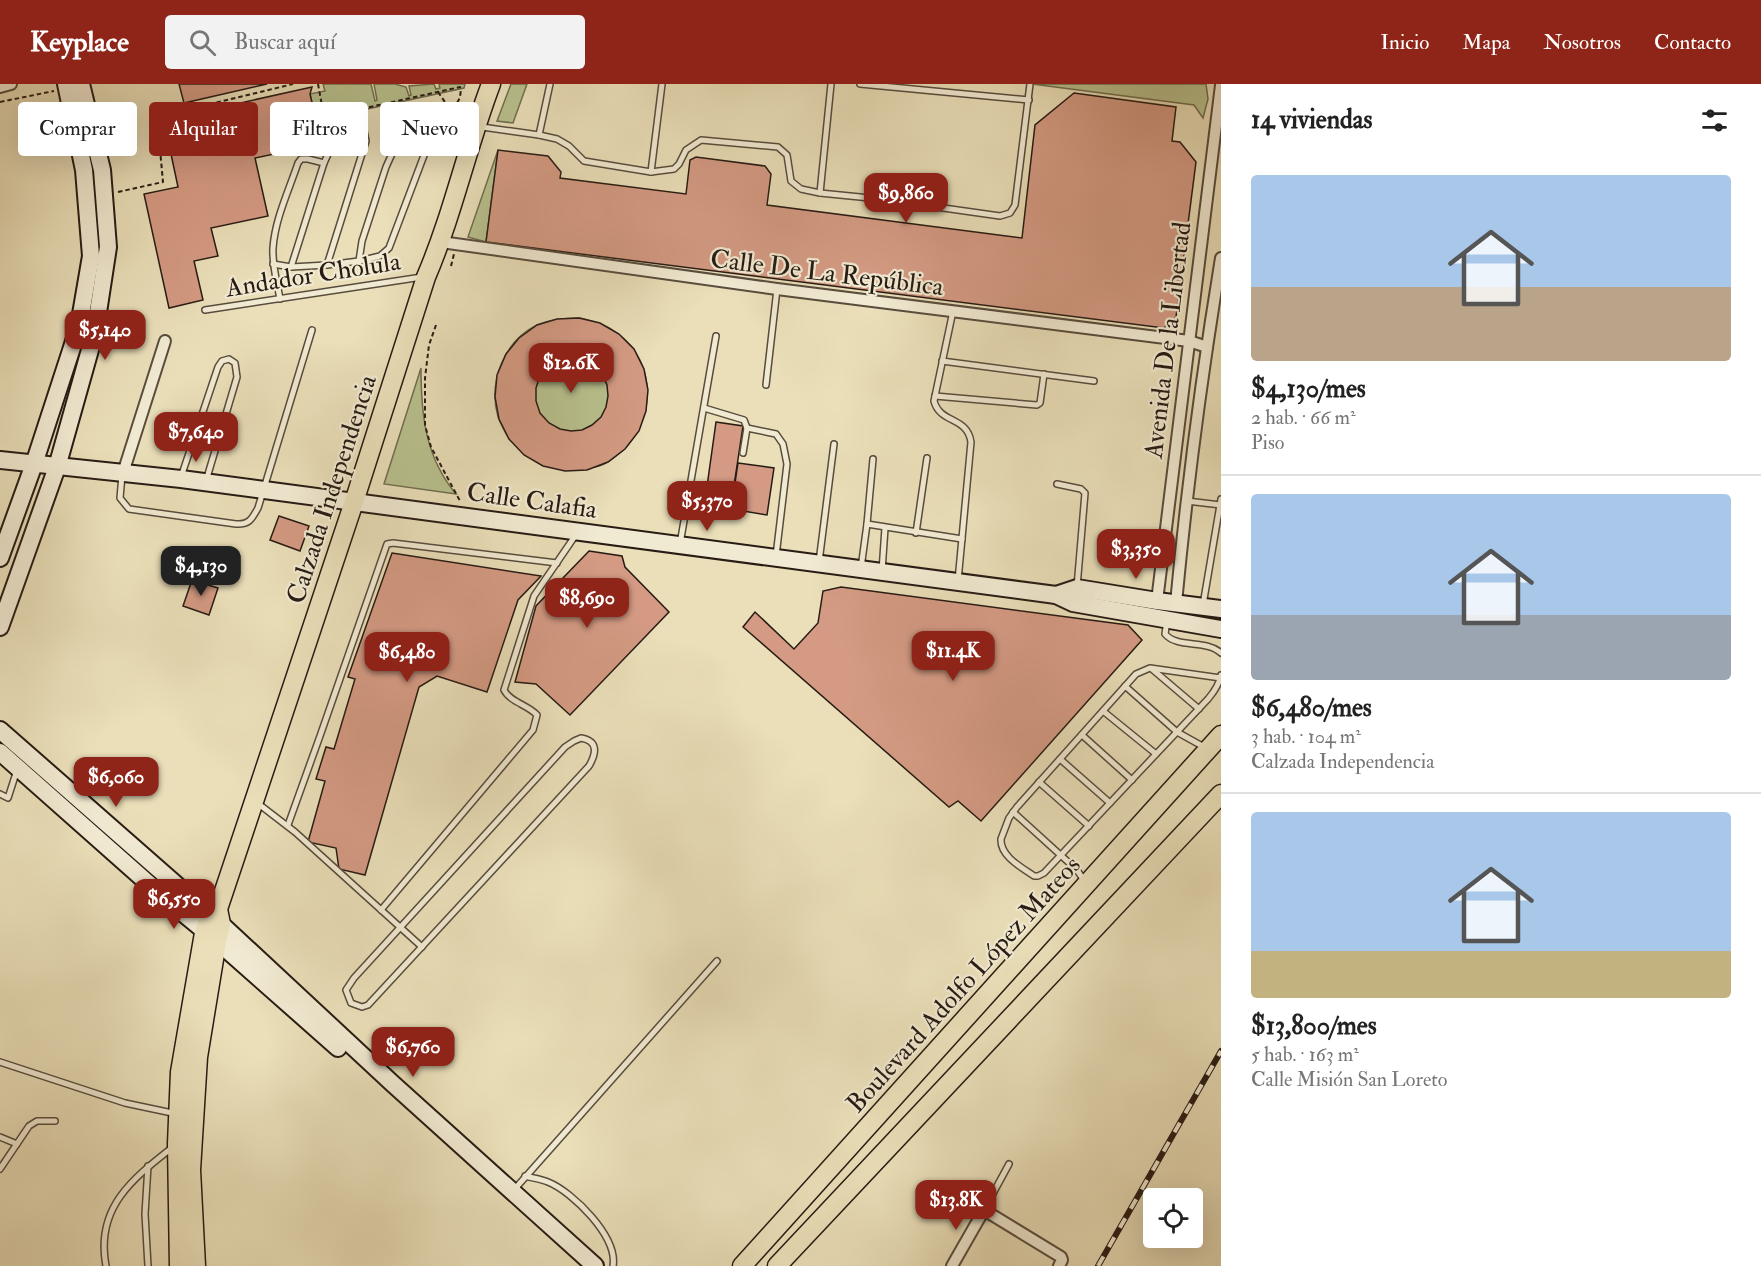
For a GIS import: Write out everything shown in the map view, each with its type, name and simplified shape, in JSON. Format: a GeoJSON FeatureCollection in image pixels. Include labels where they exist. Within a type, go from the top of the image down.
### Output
{"type":"FeatureCollection","features":[{"type":"Feature","properties":{"kind":"main road","name":"Calzada Independencia"},"geometry":{"type":"LineString","coordinates":[[479,116],[491,84]]}},
{"type":"Feature","properties":{"kind":"main road","name":"Calzada Independencia"},"geometry":{"type":"LineString","coordinates":[[179,1266],[177,1144],[180,1072],[214,924],[426,277],[441,242],[466,156]]}},
{"type":"Feature","properties":{"kind":"main road","name":"Boulevard Adolfo López Mateos"},"geometry":{"type":"LineString","coordinates":[[742,1266],[1221,735]]}},
{"type":"Feature","properties":{"kind":"main road"},"geometry":{"type":"LineString","coordinates":[[777,1266],[1221,794]]}},
{"type":"Feature","properties":{"kind":"main road","name":"Calzada Independencia"},"geometry":{"type":"LineString","coordinates":[[196,1266],[191,1170],[198,1057],[214,924]]}},
{"type":"Feature","properties":{"kind":"street"},"geometry":{"type":"LineString","coordinates":[[0,87],[11,84]]}},
{"type":"Feature","properties":{"kind":"street"},"geometry":{"type":"LineString","coordinates":[[0,627],[57,467],[95,332],[108,247],[102,170],[81,84]]}},
{"type":"Feature","properties":{"kind":"street","name":"Avenida De la Libertad"},"geometry":{"type":"LineString","coordinates":[[1157,601],[1221,85]]}},
{"type":"Feature","properties":{"kind":"street"},"geometry":{"type":"LineString","coordinates":[[0,558],[34,464],[79,326],[91,256],[84,170],[60,87]]}},
{"type":"Feature","properties":{"kind":"street","name":"Calle De La República"},"geometry":{"type":"LineString","coordinates":[[441,242],[777,289],[1189,341],[1207,347]]}},
{"type":"Feature","properties":{"kind":"street","name":"Avenida De la Libertad"},"geometry":{"type":"LineString","coordinates":[[1176,603],[1186,501],[1221,258]]}},
{"type":"Feature","properties":{"kind":"street"},"geometry":{"type":"LineString","coordinates":[[123,473],[165,340]]}},
{"type":"Feature","properties":{"kind":"street","name":"Calle Calafia"},"geometry":{"type":"LineString","coordinates":[[0,460],[206,482],[958,583],[1221,609]]}},
{"type":"Feature","properties":{"kind":"street","name":"Calle Calafia"},"geometry":{"type":"LineString","coordinates":[[1075,595],[1167,620],[1221,629]]}},
{"type":"Feature","properties":{"kind":"street"},"geometry":{"type":"LineString","coordinates":[[0,730],[595,1266]]}},
{"type":"Feature","properties":{"kind":"street"},"geometry":{"type":"LineString","coordinates":[[0,752],[214,924],[388,1092],[579,1266]]}},
{"type":"Feature","properties":{"kind":"street"},"geometry":{"type":"LineString","coordinates":[[952,1266],[984,1210],[1060,1262]]}},
{"type":"Feature","properties":{"kind":"lane"},"geometry":{"type":"LineString","coordinates":[[539,135],[550,84]]}},
{"type":"Feature","properties":{"kind":"lane"},"geometry":{"type":"LineString","coordinates":[[651,172],[662,84]]}},
{"type":"Feature","properties":{"kind":"lane"},"geometry":{"type":"LineString","coordinates":[[820,193],[831,84]]}},
{"type":"Feature","properties":{"kind":"lane"},"geometry":{"type":"LineString","coordinates":[[860,84],[1029,100]]}},
{"type":"Feature","properties":{"kind":"lane"},"geometry":{"type":"LineString","coordinates":[[479,127],[539,135],[569,146],[584,161],[651,172],[674,169],[686,150],[701,140],[770,145],[778,147],[787,155],[791,181],[801,189],[989,216],[1008,215],[1015,205],[1030,84]]}},
{"type":"Feature","properties":{"kind":"lane"},"geometry":{"type":"LineString","coordinates":[[291,267],[324,163],[340,128],[350,123],[364,131],[366,141],[327,265]]}},
{"type":"Feature","properties":{"kind":"lane"},"geometry":{"type":"LineString","coordinates":[[359,261],[362,241],[391,156]]}},
{"type":"Feature","properties":{"kind":"lane"},"geometry":{"type":"LineString","coordinates":[[273,264],[291,267],[327,265],[380,256],[389,248],[424,156]]}},
{"type":"Feature","properties":{"kind":"lane"},"geometry":{"type":"LineString","coordinates":[[280,299],[273,264],[273,247],[279,217],[298,163],[304,158],[324,163]]}},
{"type":"Feature","properties":{"kind":"lane","name":"Andador Cholula"},"geometry":{"type":"LineString","coordinates":[[205,310],[426,277]]}},
{"type":"Feature","properties":{"kind":"lane"},"geometry":{"type":"LineString","coordinates":[[766,385],[777,289]]}},
{"type":"Feature","properties":{"kind":"lane"},"geometry":{"type":"LineString","coordinates":[[953,311],[934,401],[938,411],[963,425],[970,435],[971,455],[958,583]]}},
{"type":"Feature","properties":{"kind":"lane"},"geometry":{"type":"LineString","coordinates":[[123,473],[120,498],[129,508],[245,525],[258,508],[312,330]]}},
{"type":"Feature","properties":{"kind":"lane"},"geometry":{"type":"LineString","coordinates":[[680,545],[716,336]]}},
{"type":"Feature","properties":{"kind":"lane"},"geometry":{"type":"LineString","coordinates":[[181,479],[218,367],[222,361],[229,359],[235,363],[237,377],[206,482]]}},
{"type":"Feature","properties":{"kind":"lane"},"geometry":{"type":"LineString","coordinates":[[942,361],[1094,381]]}},
{"type":"Feature","properties":{"kind":"lane"},"geometry":{"type":"LineString","coordinates":[[935,396],[1037,405],[1040,403],[1044,374]]}},
{"type":"Feature","properties":{"kind":"lane"},"geometry":{"type":"LineString","coordinates":[[704,408],[744,420],[747,428],[743,453]]}},
{"type":"Feature","properties":{"kind":"lane"},"geometry":{"type":"LineString","coordinates":[[747,428],[777,434],[785,451],[787,464],[775,558]]}},
{"type":"Feature","properties":{"kind":"lane"},"geometry":{"type":"LineString","coordinates":[[818,564],[834,444]]}},
{"type":"Feature","properties":{"kind":"lane"},"geometry":{"type":"LineString","coordinates":[[916,532],[927,458]]}},
{"type":"Feature","properties":{"kind":"lane"},"geometry":{"type":"LineString","coordinates":[[861,570],[873,459]]}},
{"type":"Feature","properties":{"kind":"lane"},"geometry":{"type":"LineString","coordinates":[[1057,484],[1081,489],[1085,493],[1075,595]]}},
{"type":"Feature","properties":{"kind":"lane"},"geometry":{"type":"LineString","coordinates":[[1203,606],[1218,538],[1221,499]]}},
{"type":"Feature","properties":{"kind":"lane"},"geometry":{"type":"LineString","coordinates":[[1186,501],[1221,505]]}},
{"type":"Feature","properties":{"kind":"lane"},"geometry":{"type":"LineString","coordinates":[[867,524],[962,539]]}},
{"type":"Feature","properties":{"kind":"lane"},"geometry":{"type":"LineString","coordinates":[[881,572],[885,528]]}},
{"type":"Feature","properties":{"kind":"lane"},"geometry":{"type":"LineString","coordinates":[[381,910],[533,730],[537,715],[528,707],[507,696],[504,690],[531,604],[578,532]]}},
{"type":"Feature","properties":{"kind":"lane"},"geometry":{"type":"LineString","coordinates":[[1126,533],[1165,537]]}},
{"type":"Feature","properties":{"kind":"lane"},"geometry":{"type":"LineString","coordinates":[[288,825],[387,544],[557,563]]}},
{"type":"Feature","properties":{"kind":"lane"},"geometry":{"type":"LineString","coordinates":[[1167,620],[1165,631],[1170,639],[1209,645],[1221,653]]}},
{"type":"Feature","properties":{"kind":"lane"},"geometry":{"type":"LineString","coordinates":[[1150,668],[1199,709]]}},
{"type":"Feature","properties":{"kind":"lane"},"geometry":{"type":"LineString","coordinates":[[1150,668],[1221,676],[1214,692],[1199,709],[1044,873],[1034,876],[1006,855],[1000,843],[1013,812],[1136,674],[1150,668]]}},
{"type":"Feature","properties":{"kind":"lane"},"geometry":{"type":"LineString","coordinates":[[1125,686],[1177,732],[1208,750]]}},
{"type":"Feature","properties":{"kind":"lane"},"geometry":{"type":"LineString","coordinates":[[1103,711],[1156,754]]}},
{"type":"Feature","properties":{"kind":"lane"},"geometry":{"type":"LineString","coordinates":[[1082,735],[1132,780]]}},
{"type":"Feature","properties":{"kind":"lane"},"geometry":{"type":"LineString","coordinates":[[581,738],[590,743],[595,756],[589,765],[422,946],[368,1005],[363,1007],[351,1003],[346,990],[348,986],[565,747],[581,738]]}},
{"type":"Feature","properties":{"kind":"lane"},"geometry":{"type":"LineString","coordinates":[[1060,759],[1110,803]]}},
{"type":"Feature","properties":{"kind":"lane"},"geometry":{"type":"LineString","coordinates":[[0,794],[8,798],[18,768]]}},
{"type":"Feature","properties":{"kind":"lane"},"geometry":{"type":"LineString","coordinates":[[1039,782],[1089,826]]}},
{"type":"Feature","properties":{"kind":"lane"},"geometry":{"type":"LineString","coordinates":[[256,801],[288,825],[422,946]]}},
{"type":"Feature","properties":{"kind":"lane"},"geometry":{"type":"LineString","coordinates":[[1013,812],[1077,870],[1086,884]]}},
{"type":"Feature","properties":{"kind":"lane"},"geometry":{"type":"LineString","coordinates":[[512,1192],[717,961]]}},
{"type":"Feature","properties":{"kind":"lane"},"geometry":{"type":"LineString","coordinates":[[0,1062],[125,1103],[178,1114]]}},
{"type":"Feature","properties":{"kind":"lane"},"geometry":{"type":"LineString","coordinates":[[0,1169],[29,1126],[34,1122],[55,1121]]}},
{"type":"Feature","properties":{"kind":"lane"},"geometry":{"type":"LineString","coordinates":[[0,1137],[17,1144]]}},
{"type":"Feature","properties":{"kind":"lane"},"geometry":{"type":"LineString","coordinates":[[106,1266],[104,1254],[107,1221],[114,1204],[124,1189],[148,1166],[177,1144]]}},
{"type":"Feature","properties":{"kind":"lane"},"geometry":{"type":"LineString","coordinates":[[984,1210],[1009,1164]]}},
{"type":"Feature","properties":{"kind":"lane"},"geometry":{"type":"LineString","coordinates":[[148,1166],[145,1214],[148,1266]]}},
{"type":"Feature","properties":{"kind":"lane"},"geometry":{"type":"LineString","coordinates":[[525,1176],[548,1182],[564,1191],[581,1207],[597,1224],[612,1247],[613,1266]]}},
{"type":"Feature","properties":{"kind":"path"},"geometry":{"type":"LineString","coordinates":[[118,192],[163,182],[157,117],[292,84]]}},
{"type":"Feature","properties":{"kind":"path"},"geometry":{"type":"LineString","coordinates":[[318,84],[323,111],[334,115],[460,87],[462,89]]}},
{"type":"Feature","properties":{"kind":"path"},"geometry":{"type":"LineString","coordinates":[[438,92],[451,107],[456,105],[462,84]]}},
{"type":"Feature","properties":{"kind":"path"},"geometry":{"type":"LineString","coordinates":[[0,102],[60,87]]}},
{"type":"Feature","properties":{"kind":"path"},"geometry":{"type":"LineString","coordinates":[[436,325],[429,345],[425,378],[425,425],[438,464],[460,499],[459,516]]}},
{"type":"Feature","properties":{"kind":"green space"},"geometry":{"type":"Polygon","coordinates":[[[323,84],[371,84],[375,101],[377,100],[374,84],[395,84],[406,87],[409,96],[411,95],[409,86],[434,84],[436,89],[440,88],[439,84],[465,84],[464,88],[399,102],[380,102],[380,106],[368,109],[368,102],[312,102],[310,94],[325,91],[323,84]]]}},
{"type":"Feature","properties":{"kind":"green space"},"geometry":{"type":"Polygon","coordinates":[[[511,84],[527,84],[513,123],[497,121],[511,84]]]}},
{"type":"Feature","properties":{"kind":"green space"},"geometry":{"type":"Polygon","coordinates":[[[1032,84],[1206,84],[1208,99],[1203,118],[1194,105],[1032,84]]]}},
{"type":"Feature","properties":{"kind":"green space"},"geometry":{"type":"Polygon","coordinates":[[[498,150],[486,242],[468,237],[498,150]]]}},
{"type":"Feature","properties":{"kind":"green space"},"geometry":{"type":"Polygon","coordinates":[[[579,318],[599,323],[617,333],[631,346],[646,377],[645,412],[639,428],[616,456],[605,464],[595,467],[509,439],[498,417],[495,404],[495,390],[501,364],[516,341],[525,332],[542,323],[558,319],[579,318]]]}},
{"type":"Feature","properties":{"kind":"green space"},"geometry":{"type":"Polygon","coordinates":[[[421,368],[422,402],[431,450],[437,465],[456,494],[384,484],[421,368]]]}},
{"type":"Feature","properties":{"kind":"building"},"geometry":{"type":"Polygon","coordinates":[[[179,84],[267,84],[188,102],[184,102],[179,84]]]}},
{"type":"Feature","properties":{"kind":"building"},"geometry":{"type":"Polygon","coordinates":[[[312,87],[310,94],[312,102],[270,102],[270,155],[255,158],[268,216],[211,228],[218,256],[194,261],[203,300],[169,308],[144,194],[178,187],[171,156],[258,156],[258,102],[244,102],[312,87]]]}},
{"type":"Feature","properties":{"kind":"building"},"geometry":{"type":"Polygon","coordinates":[[[1074,93],[1176,107],[1172,141],[1180,142],[1196,162],[1176,317],[1164,328],[486,242],[498,150],[548,156],[561,172],[560,178],[686,194],[690,160],[696,157],[765,166],[771,174],[767,205],[1022,238],[1035,125],[1074,93]]]}},
{"type":"Feature","properties":{"kind":"building"},"geometry":{"type":"Polygon","coordinates":[[[579,318],[600,323],[619,334],[634,349],[644,369],[648,390],[646,411],[639,431],[625,449],[608,462],[587,470],[565,471],[543,466],[524,455],[509,439],[499,419],[495,397],[497,375],[506,354],[519,338],[537,325],[557,319],[579,318]],[[572,358],[559,360],[540,376],[536,388],[536,401],[540,413],[549,423],[560,429],[582,430],[601,417],[606,407],[607,385],[602,374],[584,360],[572,358]]]}},
{"type":"Feature","properties":{"kind":"building"},"geometry":{"type":"Polygon","coordinates":[[[716,422],[743,426],[729,519],[703,515],[716,422]]]}},
{"type":"Feature","properties":{"kind":"building"},"geometry":{"type":"Polygon","coordinates":[[[738,463],[774,468],[767,515],[731,509],[738,463]]]}},
{"type":"Feature","properties":{"kind":"building"},"geometry":{"type":"Polygon","coordinates":[[[279,516],[309,526],[300,551],[270,540],[279,516]]]}},
{"type":"Feature","properties":{"kind":"building"},"geometry":{"type":"Polygon","coordinates":[[[589,551],[622,556],[625,567],[669,612],[570,715],[536,684],[515,682],[536,606],[589,551]]]}},
{"type":"Feature","properties":{"kind":"building"},"geometry":{"type":"Polygon","coordinates":[[[392,553],[541,576],[518,600],[487,692],[437,676],[419,687],[365,875],[339,869],[336,848],[308,842],[325,781],[316,779],[326,747],[334,749],[355,679],[348,677],[392,553]]]}},
{"type":"Feature","properties":{"kind":"building"},"geometry":{"type":"Polygon","coordinates":[[[192,580],[218,588],[209,615],[183,606],[192,580]]]}},
{"type":"Feature","properties":{"kind":"building"},"geometry":{"type":"Polygon","coordinates":[[[841,587],[1128,625],[1142,640],[981,821],[958,801],[949,807],[743,627],[755,612],[794,649],[818,623],[823,591],[841,587]]]}},
{"type":"Feature","properties":{"kind":"railway"},"geometry":{"type":"LineString","coordinates":[[1098,1266],[1221,1051]]}}]}
